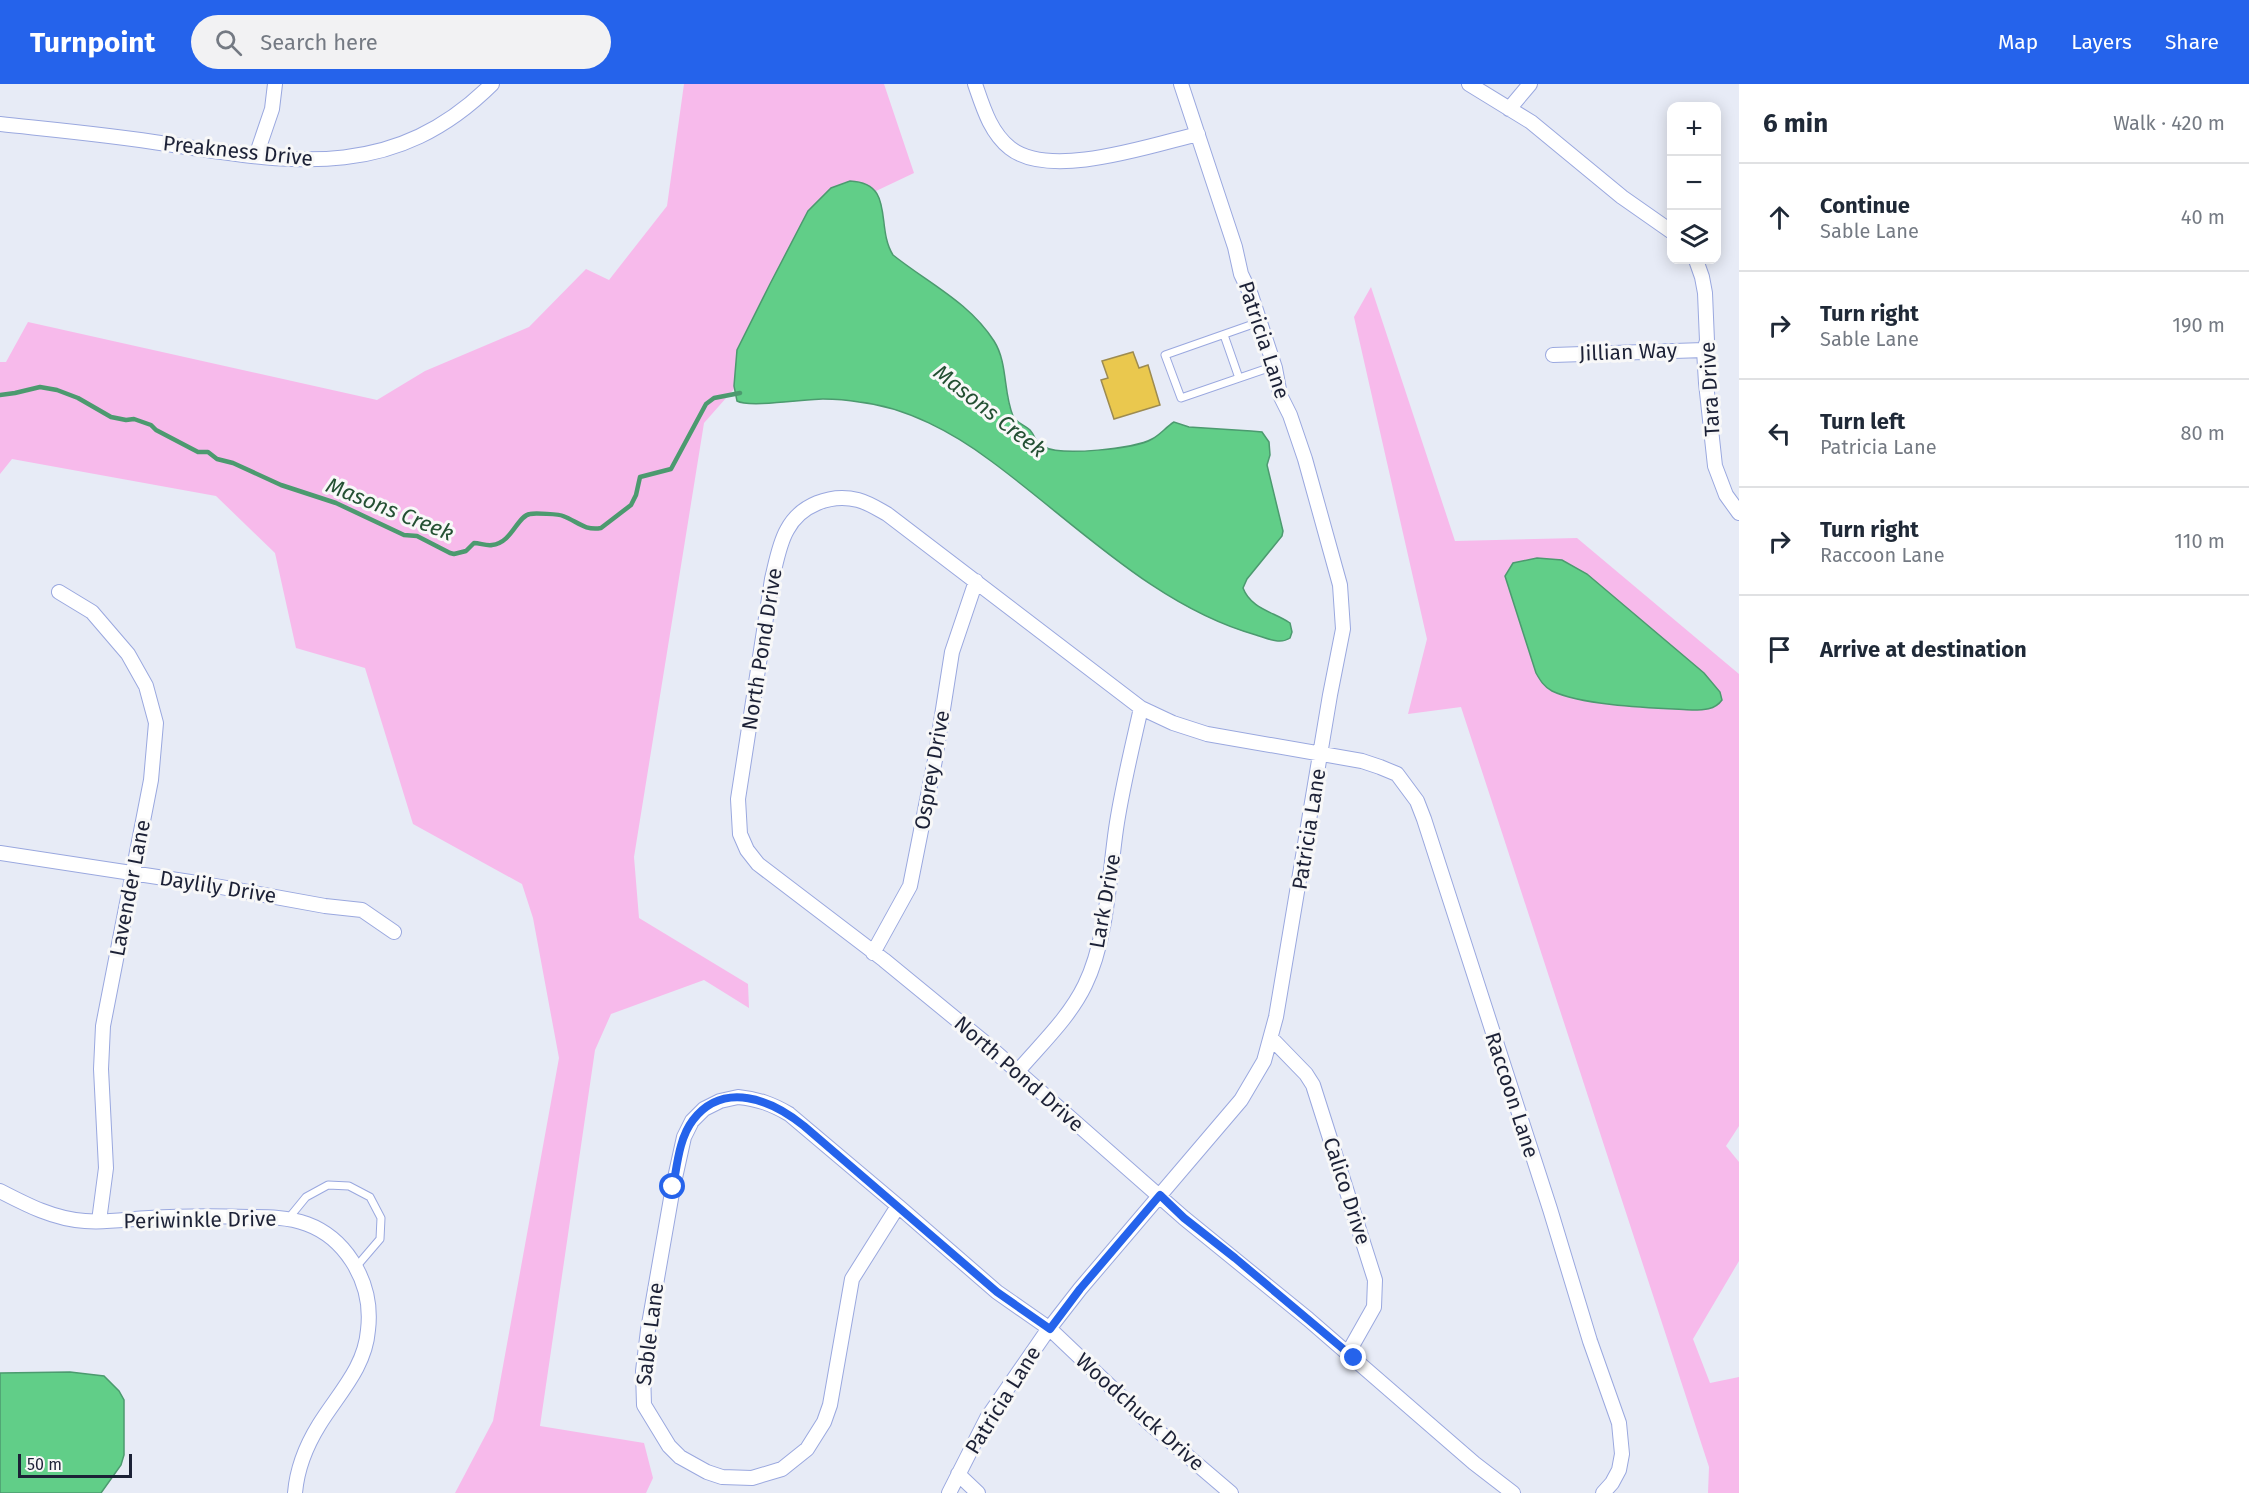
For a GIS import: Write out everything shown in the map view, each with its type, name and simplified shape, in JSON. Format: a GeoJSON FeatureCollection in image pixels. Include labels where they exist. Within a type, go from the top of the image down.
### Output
{"type":"FeatureCollection","features":[{"type":"Feature","properties":{"kind":"street"},"geometry":{"type":"LineString","coordinates":[[256,156],[272,109],[275,84]]}},
{"type":"Feature","properties":{"kind":"street","name":"Preakness Drive"},"geometry":{"type":"LineString","coordinates":[[0,124],[256,156],[300,160],[344,159],[385,150],[442,124],[468,106],[492,84]]}},
{"type":"Feature","properties":{"kind":"street"},"geometry":{"type":"LineString","coordinates":[[975,84],[990,123],[999,136],[1017,152],[1040,160],[1072,161],[1105,156],[1198,134]]}},
{"type":"Feature","properties":{"kind":"street","name":"Patricia Lane"},"geometry":{"type":"LineString","coordinates":[[949,1493],[998,1400],[1080,1289],[1241,1100],[1264,1061],[1272,1039],[1343,629],[1340,585],[1305,459],[1280,395],[1274,366],[1260,322],[1241,274],[1235,247],[1181,84]]}},
{"type":"Feature","properties":{"kind":"street"},"geometry":{"type":"LineString","coordinates":[[1468,84],[1531,122],[1622,198],[1667,229]]}},
{"type":"Feature","properties":{"kind":"street"},"geometry":{"type":"LineString","coordinates":[[1509,109],[1530,84]]}},
{"type":"Feature","properties":{"kind":"street","name":"Tara Drive"},"geometry":{"type":"LineString","coordinates":[[1697,264],[1705,294],[1707,340],[1704,350],[1715,466],[1726,495],[1739,513]]}},
{"type":"Feature","properties":{"kind":"street","name":"Jillian Way"},"geometry":{"type":"LineString","coordinates":[[1553,355],[1617,351],[1704,350]]}},
{"type":"Feature","properties":{"kind":"street","name":"North Pond Drive"},"geometry":{"type":"LineString","coordinates":[[1160,1195],[1018,1071],[917,987],[758,864],[747,850],[740,834],[738,799],[776,562],[786,530],[796,516],[810,506],[825,500],[842,498],[858,500],[873,506],[902,524],[1141,708],[1173,723],[1207,734],[1321,754]]}},
{"type":"Feature","properties":{"kind":"street","name":"Osprey Drive"},"geometry":{"type":"LineString","coordinates":[[873,953],[910,886],[935,760],[952,652],[976,581]]}},
{"type":"Feature","properties":{"kind":"street","name":"Lavender Lane"},"geometry":{"type":"LineString","coordinates":[[59,592],[92,612],[128,654],[147,686],[156,723],[154,761],[103,1026],[101,1069],[106,1168],[99,1221]]}},
{"type":"Feature","properties":{"kind":"street","name":"Lark Drive"},"geometry":{"type":"LineString","coordinates":[[1018,1071],[1069,1012],[1092,968],[1101,934],[1123,792],[1141,708]]}},
{"type":"Feature","properties":{"kind":"street","name":"Raccoon Lane"},"geometry":{"type":"LineString","coordinates":[[1321,754],[1362,761],[1397,774],[1418,801],[1553,1219],[1587,1332],[1619,1423],[1622,1454],[1615,1476],[1603,1493]]}},
{"type":"Feature","properties":{"kind":"street","name":"Daylily Drive"},"geometry":{"type":"LineString","coordinates":[[0,853],[210,885],[325,906],[362,910],[394,932]]}},
{"type":"Feature","properties":{"kind":"street","name":"Calico Drive"},"geometry":{"type":"LineString","coordinates":[[1272,1039],[1306,1074],[1313,1085],[1337,1165],[1372,1265],[1376,1294],[1374,1307],[1348,1353]]}},
{"type":"Feature","properties":{"kind":"street","name":"Sable Lane"},"geometry":{"type":"LineString","coordinates":[[898,1206],[852,1279],[830,1405],[824,1422],[807,1449],[782,1469],[752,1478],[722,1477],[700,1469],[680,1457],[669,1446],[644,1405],[642,1388],[648,1330],[684,1137],[692,1121],[704,1109],[720,1101],[738,1097],[756,1098],[773,1105],[804,1126],[861,1176],[898,1206],[997,1292],[1050,1329]]}},
{"type":"Feature","properties":{"kind":"street","name":"Periwinkle Drive"},"geometry":{"type":"LineString","coordinates":[[0,1191],[42,1211],[64,1218],[99,1221],[220,1216],[288,1219],[308,1224],[324,1232],[339,1244],[356,1267],[366,1291],[368,1309],[366,1345],[351,1379],[318,1426],[309,1443],[301,1462],[295,1493]]}},
{"type":"Feature","properties":{"kind":"street"},"geometry":{"type":"LineString","coordinates":[[1160,1195],[1184,1218],[1348,1353],[1474,1463],[1513,1493]]}},
{"type":"Feature","properties":{"kind":"street","name":"Woodchuck Drive"},"geometry":{"type":"LineString","coordinates":[[1050,1329],[1150,1424],[1231,1493]]}},
{"type":"Feature","properties":{"kind":"street"},"geometry":{"type":"LineString","coordinates":[[958,1474],[978,1493]]}},
{"type":"Feature","properties":{"kind":"lane"},"geometry":{"type":"LineString","coordinates":[[1260,322],[1165,356],[1181,398],[1274,366]]}},
{"type":"Feature","properties":{"kind":"lane"},"geometry":{"type":"LineString","coordinates":[[1224,335],[1239,378]]}},
{"type":"Feature","properties":{"kind":"lane"},"geometry":{"type":"LineString","coordinates":[[288,1219],[306,1197],[328,1185],[349,1186],[370,1197],[381,1218],[380,1239],[356,1267]]}},
{"type":"Feature","properties":{"kind":"shaded area"},"geometry":{"type":"Polygon","coordinates":[[[684,84],[884,84],[914,173],[876,191],[844,182],[740,343],[734,389],[704,423],[634,857],[639,918],[748,984],[749,1008],[704,980],[611,1014],[595,1050],[540,1426],[644,1443],[653,1478],[646,1493],[455,1493],[493,1421],[559,1058],[533,918],[522,884],[413,824],[365,668],[296,648],[275,553],[216,496],[12,459],[0,474],[0,362],[6,362],[28,322],[377,400],[425,371],[529,327],[586,269],[609,280],[667,206],[684,84]]]}},
{"type":"Feature","properties":{"kind":"shaded area"},"geometry":{"type":"Polygon","coordinates":[[[1371,287],[1455,541],[1577,538],[1739,674],[1739,1126],[1726,1146],[1739,1162],[1739,1261],[1693,1339],[1710,1383],[1739,1377],[1739,1493],[1708,1493],[1709,1467],[1461,707],[1408,714],[1427,639],[1354,317],[1371,287]]]}},
{"type":"Feature","properties":{"kind":"water"},"geometry":{"type":"Polygon","coordinates":[[[850,181],[874,189],[882,208],[885,232],[893,255],[960,304],[984,327],[994,341],[1004,368],[1013,416],[1030,430],[1037,442],[1044,447],[1053,450],[1081,451],[1130,446],[1152,439],[1174,422],[1189,427],[1262,432],[1269,442],[1270,455],[1267,465],[1283,531],[1282,536],[1247,579],[1243,588],[1251,601],[1290,623],[1292,632],[1290,638],[1282,641],[1269,639],[1219,622],[1184,604],[1116,560],[977,451],[945,431],[912,415],[877,405],[841,400],[823,399],[753,404],[737,401],[734,386],[737,350],[770,284],[808,211],[831,188],[850,181]]]}},
{"type":"Feature","properties":{"kind":"water"},"geometry":{"type":"Polygon","coordinates":[[[1537,558],[1562,560],[1587,574],[1704,673],[1720,692],[1722,700],[1712,708],[1692,710],[1600,703],[1552,691],[1536,673],[1505,576],[1513,563],[1537,558]]]}},
{"type":"Feature","properties":{"kind":"water"},"geometry":{"type":"Polygon","coordinates":[[[70,1372],[104,1376],[119,1391],[124,1400],[124,1455],[121,1465],[101,1493],[0,1493],[0,1373],[70,1372]]]}},
{"type":"Feature","properties":{"kind":"building"},"geometry":{"type":"Polygon","coordinates":[[[1133,352],[1139,368],[1148,365],[1160,405],[1114,419],[1101,380],[1108,378],[1102,361],[1133,352]]]}},
{"type":"Feature","properties":{"kind":"waterway","name":"Masons Creek"},"geometry":{"type":"LineString","coordinates":[[0,395],[40,387],[57,390],[78,398],[111,417],[134,419],[151,425],[156,430],[198,452],[208,452],[217,459],[233,463],[281,485],[336,503],[404,535],[417,536],[454,554],[466,551],[474,543],[490,545],[505,540],[521,519],[530,514],[561,515],[585,527],[601,528],[631,505],[640,477],[671,469],[706,404],[714,398],[740,393]]}},
{"type":"Feature","properties":{"kind":"route"},"geometry":{"type":"LineString","coordinates":[[673,1187],[679,1153],[692,1121],[704,1109],[720,1101],[738,1097],[756,1098],[789,1114],[997,1292],[1050,1329],[1080,1289],[1160,1195],[1184,1218],[1354,1358]]}}]}
